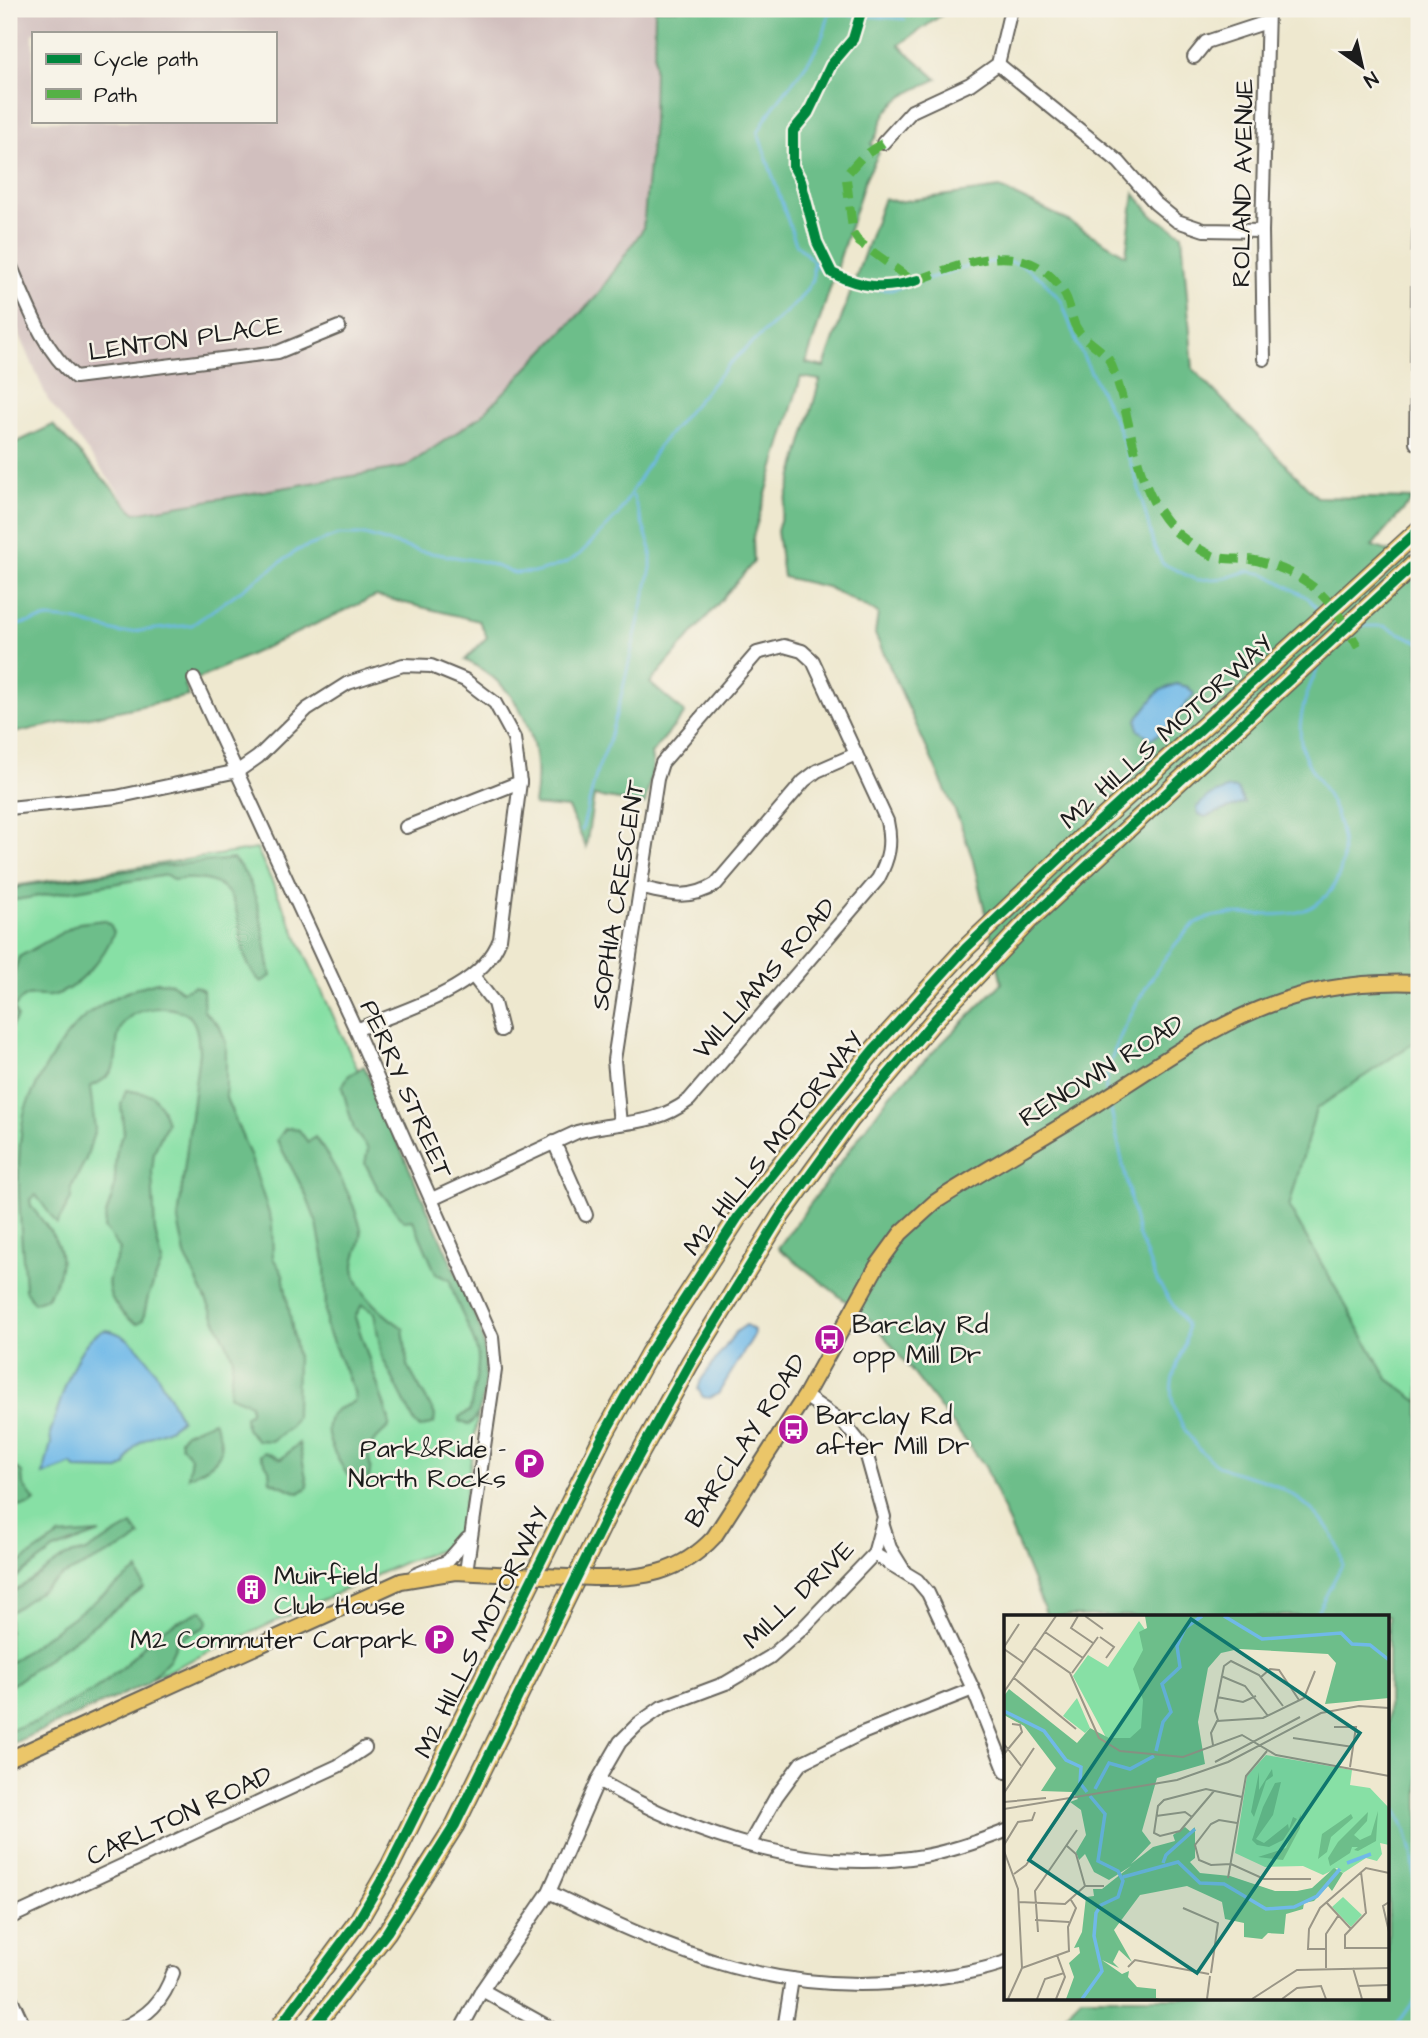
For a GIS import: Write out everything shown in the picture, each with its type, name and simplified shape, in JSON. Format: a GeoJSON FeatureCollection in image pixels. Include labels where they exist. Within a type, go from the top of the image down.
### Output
{"type":"FeatureCollection","features":[{"type":"Feature","properties":{"kind":"highway","name":"M2 HILLS MOTORWAY"},"geometry":{"type":"LineString","coordinates":[[278,2029],[358,1920],[391,1864],[601,1440],[649,1354],[738,1217],[875,1048],[966,948],[1419,530]]}},
{"type":"Feature","properties":{"kind":"highway","name":"M2 HILLS MOTORWAY"},"geometry":{"type":"LineString","coordinates":[[312,2029],[387,1931],[455,1825],[619,1491],[713,1324],[811,1172],[875,1089],[976,974],[1073,879],[1415,564]]}},
{"type":"Feature","properties":{"kind":"main road","name":"RENOWN ROAD"},"geometry":{"type":"LineString","coordinates":[[861,1297],[877,1266],[901,1234],[935,1202],[1074,1118],[1191,1042],[1259,1007],[1324,987],[1376,981],[1419,983]]}},
{"type":"Feature","properties":{"kind":"main road","name":"BARCLAY ROAD"},"geometry":{"type":"LineString","coordinates":[[9,1759],[401,1581],[436,1573],[466,1572],[631,1579],[657,1574],[680,1564],[704,1548],[723,1527],[861,1297]]}},
{"type":"Feature","properties":{"kind":"street"},"geometry":{"type":"LineString","coordinates":[[883,143],[912,111],[970,84],[998,64],[1011,9]]}},
{"type":"Feature","properties":{"kind":"street","name":"ROLAND AVENUE"},"geometry":{"type":"LineString","coordinates":[[1264,359],[1262,231],[1268,9]]}},
{"type":"Feature","properties":{"kind":"street"},"geometry":{"type":"LineString","coordinates":[[1194,58],[1206,42],[1268,22]]}},
{"type":"Feature","properties":{"kind":"street"},"geometry":{"type":"LineString","coordinates":[[998,64],[1119,162],[1155,203],[1177,220],[1204,230],[1262,231]]}},
{"type":"Feature","properties":{"kind":"street"},"geometry":{"type":"LineString","coordinates":[[1416,443],[1419,232]]}},
{"type":"Feature","properties":{"kind":"street","name":"LENTON PLACE"},"geometry":{"type":"LineString","coordinates":[[9,262],[46,343],[75,377],[278,352],[339,327]]}},
{"type":"Feature","properties":{"kind":"street","name":"WILLIAMS ROAD"},"geometry":{"type":"LineString","coordinates":[[432,1199],[554,1142],[598,1126],[655,1120],[689,1100],[878,879],[888,859],[891,841],[887,821],[813,661],[802,650],[784,646]]}},
{"type":"Feature","properties":{"kind":"street","name":"SOPHIA CRESCENT"},"geometry":{"type":"LineString","coordinates":[[620,1124],[614,1060],[643,888],[653,798],[662,763],[746,663],[768,648],[784,646]]}},
{"type":"Feature","properties":{"kind":"street"},"geometry":{"type":"LineString","coordinates":[[9,808],[116,797],[238,771],[258,757],[307,709],[348,682],[403,666],[431,666],[466,680],[495,703],[514,738],[520,782],[504,924],[495,952],[474,977],[356,1030]]}},
{"type":"Feature","properties":{"kind":"street","name":"PERRY STREET"},"geometry":{"type":"LineString","coordinates":[[194,679],[487,1322],[494,1348],[495,1370],[469,1536],[466,1572]]}},
{"type":"Feature","properties":{"kind":"street"},"geometry":{"type":"LineString","coordinates":[[643,888],[676,896],[704,892],[716,884],[804,780],[817,771],[856,754]]}},
{"type":"Feature","properties":{"kind":"street"},"geometry":{"type":"LineString","coordinates":[[406,827],[520,782]]}},
{"type":"Feature","properties":{"kind":"street"},"geometry":{"type":"LineString","coordinates":[[474,977],[494,1003],[501,1030]]}},
{"type":"Feature","properties":{"kind":"street"},"geometry":{"type":"LineString","coordinates":[[554,1142],[586,1215]]}},
{"type":"Feature","properties":{"kind":"street","name":"MILL DRIVE"},"geometry":{"type":"LineString","coordinates":[[461,2029],[482,1990],[549,1892],[598,1780],[620,1742],[638,1724],[662,1707],[726,1683],[770,1657],[802,1629],[874,1554],[883,1525],[877,1485],[859,1441],[844,1423],[804,1396]]}},
{"type":"Feature","properties":{"kind":"street"},"geometry":{"type":"LineString","coordinates":[[883,1525],[890,1548],[906,1573]]}},
{"type":"Feature","properties":{"kind":"street"},"geometry":{"type":"LineString","coordinates":[[401,1581],[448,1560],[469,1536]]}},
{"type":"Feature","properties":{"kind":"street"},"geometry":{"type":"LineString","coordinates":[[874,1554],[906,1573],[928,1593],[973,1689],[1004,1767]]}},
{"type":"Feature","properties":{"kind":"street"},"geometry":{"type":"LineString","coordinates":[[749,1845],[776,1797],[801,1763],[862,1733],[973,1689]]}},
{"type":"Feature","properties":{"kind":"street","name":"CARLTON ROAD"},"geometry":{"type":"LineString","coordinates":[[9,1918],[338,1766],[365,1748]]}},
{"type":"Feature","properties":{"kind":"street"},"geometry":{"type":"LineString","coordinates":[[598,1780],[628,1797],[701,1829],[782,1855],[848,1862],[925,1856],[1004,1832]]}},
{"type":"Feature","properties":{"kind":"street"},"geometry":{"type":"LineString","coordinates":[[549,1892],[691,1956],[737,1970],[812,1984],[884,1986],[948,1976],[1004,1962]]}},
{"type":"Feature","properties":{"kind":"street"},"geometry":{"type":"LineString","coordinates":[[120,2029],[154,2009],[166,1993],[173,1973]]}},
{"type":"Feature","properties":{"kind":"street"},"geometry":{"type":"LineString","coordinates":[[784,2029],[792,1979]]}},
{"type":"Feature","properties":{"kind":"street"},"geometry":{"type":"LineString","coordinates":[[482,1990],[552,2029]]}},
{"type":"Feature","properties":{"kind":"street"},"geometry":{"type":"LineString","coordinates":[[9,1994],[25,2029]]}},
{"type":"Feature","properties":{"kind":"shaded area"},"geometry":{"type":"Polygon","coordinates":[[[9,9],[655,9],[653,122],[643,229],[596,297],[481,415],[406,467],[135,513],[48,400],[9,310],[9,9]]]}},
{"type":"Feature","properties":{"kind":"green space"},"geometry":{"type":"Polygon","coordinates":[[[655,9],[950,9],[899,45],[937,79],[906,94],[893,105],[883,118],[871,144],[879,153],[865,180],[806,363],[824,367],[884,198],[897,202],[1000,188],[1063,218],[1126,255],[1134,193],[1153,216],[1182,234],[1193,369],[1317,497],[1413,499],[1372,546],[1419,560],[1419,1039],[1316,1109],[1289,1207],[1388,1379],[1419,1402],[1419,2029],[1052,2029],[1079,2000],[1390,2000],[1390,1615],[1047,1615],[985,1466],[875,1324],[778,1248],[890,1095],[1002,983],[972,857],[959,820],[875,634],[878,613],[827,587],[783,577],[777,531],[820,380],[801,377],[753,537],[754,562],[650,683],[685,713],[651,754],[653,767],[645,804],[594,796],[586,847],[568,808],[534,805],[536,760],[525,720],[502,685],[465,660],[487,637],[479,621],[376,596],[185,685],[189,696],[9,734],[9,446],[53,425],[135,513],[405,467],[481,416],[596,297],[643,229],[653,122],[655,9]]]}},
{"type":"Feature","properties":{"kind":"green space"},"geometry":{"type":"Polygon","coordinates":[[[257,849],[484,1346],[484,1376],[459,1538],[441,1550],[405,1562],[9,1744],[9,890],[20,885],[257,849]]]}},
{"type":"Feature","properties":{"kind":"green space"},"geometry":{"type":"Polygon","coordinates":[[[233,859],[250,883],[260,914],[271,976],[261,982],[249,967],[243,950],[237,913],[231,898],[221,886],[202,880],[173,880],[167,875],[9,901],[9,892],[21,886],[233,859]]]}},
{"type":"Feature","properties":{"kind":"green space"},"geometry":{"type":"Polygon","coordinates":[[[104,920],[114,932],[89,971],[61,993],[23,998],[14,1009],[17,1017],[9,1031],[9,988],[19,957],[79,923],[104,920]]]}},
{"type":"Feature","properties":{"kind":"green space"},"geometry":{"type":"Polygon","coordinates":[[[157,982],[171,983],[182,991],[195,986],[203,990],[204,1011],[220,1027],[226,1043],[226,1098],[250,1155],[272,1223],[273,1258],[283,1274],[297,1356],[296,1417],[289,1428],[271,1441],[257,1440],[246,1429],[245,1416],[250,1412],[250,1404],[229,1395],[233,1357],[185,1255],[178,1220],[199,1052],[197,1032],[189,1016],[174,1009],[154,1008],[136,1013],[123,1024],[110,1074],[90,1087],[95,1129],[86,1159],[71,1188],[71,1199],[57,1224],[36,1195],[30,1199],[31,1206],[55,1239],[61,1260],[60,1271],[47,1298],[34,1303],[25,1290],[19,1158],[28,1101],[61,1043],[86,1016],[117,996],[157,982]]]}},
{"type":"Feature","properties":{"kind":"green space"},"geometry":{"type":"Polygon","coordinates":[[[1419,995],[1419,1458],[1254,1235],[1281,1138],[1419,995]]]}},
{"type":"Feature","properties":{"kind":"green space"},"geometry":{"type":"Polygon","coordinates":[[[364,1066],[481,1330],[485,1381],[480,1407],[469,1425],[459,1421],[459,1417],[470,1411],[477,1373],[477,1351],[450,1280],[436,1274],[413,1220],[404,1221],[378,1189],[365,1163],[368,1149],[354,1130],[342,1087],[348,1076],[364,1066]]]}},
{"type":"Feature","properties":{"kind":"green space"},"geometry":{"type":"Polygon","coordinates":[[[126,1090],[152,1095],[162,1108],[167,1123],[154,1152],[152,1172],[155,1231],[162,1262],[148,1297],[143,1320],[137,1324],[125,1316],[111,1296],[108,1282],[120,1249],[104,1228],[114,1189],[116,1154],[124,1134],[121,1105],[126,1090]]]}},
{"type":"Feature","properties":{"kind":"green space"},"geometry":{"type":"Polygon","coordinates":[[[285,1129],[299,1130],[308,1142],[315,1137],[342,1181],[361,1229],[354,1266],[355,1276],[371,1302],[403,1328],[408,1367],[435,1415],[434,1423],[420,1428],[415,1423],[382,1357],[374,1313],[362,1305],[355,1317],[389,1419],[389,1427],[369,1451],[370,1473],[367,1482],[348,1476],[334,1453],[328,1435],[330,1419],[335,1411],[355,1400],[326,1326],[325,1265],[317,1224],[305,1193],[277,1140],[285,1129]]]}},
{"type":"Feature","properties":{"kind":"green space"},"geometry":{"type":"Polygon","coordinates":[[[213,1421],[219,1432],[221,1450],[214,1462],[188,1477],[191,1457],[181,1446],[180,1439],[185,1433],[213,1421]]]}},
{"type":"Feature","properties":{"kind":"green space"},"geometry":{"type":"Polygon","coordinates":[[[299,1443],[308,1487],[299,1493],[270,1481],[269,1469],[260,1455],[265,1452],[281,1459],[299,1443]]]}},
{"type":"Feature","properties":{"kind":"green space"},"geometry":{"type":"Polygon","coordinates":[[[16,1468],[22,1472],[23,1485],[35,1501],[30,1505],[9,1508],[9,1470],[16,1468]]]}},
{"type":"Feature","properties":{"kind":"green space"},"geometry":{"type":"Polygon","coordinates":[[[132,1525],[140,1536],[130,1544],[62,1576],[9,1613],[9,1595],[66,1556],[86,1551],[132,1525]]]}},
{"type":"Feature","properties":{"kind":"green space"},"geometry":{"type":"Polygon","coordinates":[[[100,1533],[54,1550],[9,1583],[9,1570],[59,1536],[100,1533]]]}},
{"type":"Feature","properties":{"kind":"green space"},"geometry":{"type":"Polygon","coordinates":[[[138,1570],[144,1588],[9,1687],[9,1663],[138,1570]]]}},
{"type":"Feature","properties":{"kind":"green space"},"geometry":{"type":"Polygon","coordinates":[[[202,1610],[208,1620],[205,1627],[178,1640],[169,1660],[146,1684],[9,1745],[9,1730],[36,1722],[92,1691],[122,1668],[157,1632],[202,1610]]]}},
{"type":"Feature","properties":{"kind":"water"},"geometry":{"type":"Polygon","coordinates":[[[1176,684],[1188,687],[1194,694],[1167,728],[1152,739],[1138,730],[1137,719],[1159,691],[1176,684]]]}},
{"type":"Feature","properties":{"kind":"water"},"geometry":{"type":"Polygon","coordinates":[[[1229,788],[1237,789],[1244,803],[1205,817],[1198,814],[1197,807],[1207,797],[1229,788]]]}},
{"type":"Feature","properties":{"kind":"water"},"geometry":{"type":"Polygon","coordinates":[[[746,1325],[754,1330],[753,1337],[718,1394],[710,1398],[703,1397],[698,1389],[701,1380],[736,1332],[746,1325]]]}},
{"type":"Feature","properties":{"kind":"water"},"geometry":{"type":"Polygon","coordinates":[[[106,1330],[120,1334],[142,1353],[160,1379],[181,1419],[174,1426],[135,1446],[126,1465],[119,1470],[76,1469],[72,1464],[43,1475],[51,1443],[50,1433],[70,1373],[86,1344],[95,1335],[106,1330]]]}},
{"type":"Feature","properties":{"kind":"waterway"},"geometry":{"type":"LineString","coordinates":[[829,9],[826,26],[811,58],[766,118],[758,133],[796,244],[823,271],[864,288],[891,290],[972,265],[1003,260],[1022,265],[1043,280],[1062,302],[1077,344],[1118,427],[1138,485],[1154,546],[1162,563],[1196,580],[1226,578],[1247,571],[1266,574],[1308,598],[1319,611]]}},
{"type":"Feature","properties":{"kind":"waterway"},"geometry":{"type":"LineString","coordinates":[[828,13],[905,19]]}},
{"type":"Feature","properties":{"kind":"waterway"},"geometry":{"type":"LineString","coordinates":[[9,627],[48,618],[74,620],[121,633],[192,625],[298,550],[338,535],[365,535],[419,551],[485,562],[514,573],[538,572],[566,563],[580,554],[618,515],[658,447],[728,365],[798,301],[813,280],[813,264]]}},
{"type":"Feature","properties":{"kind":"waterway"},"geometry":{"type":"LineString","coordinates":[[582,830],[597,771],[620,701],[651,568],[651,549],[633,496]]}},
{"type":"Feature","properties":{"kind":"waterway"},"geometry":{"type":"LineString","coordinates":[[1360,626],[1384,626],[1419,642]]}},
{"type":"Feature","properties":{"kind":"waterway"},"geometry":{"type":"LineString","coordinates":[[1106,1091],[1107,1074],[1126,1025],[1156,971],[1189,930],[1202,920],[1219,916],[1287,914],[1303,910],[1318,903],[1338,878],[1343,853],[1339,826],[1330,800],[1302,749],[1300,732],[1308,690],[1321,661]]}},
{"type":"Feature","properties":{"kind":"waterway"},"geometry":{"type":"LineString","coordinates":[[1109,1101],[1138,1234],[1157,1281],[1187,1326],[1185,1345],[1172,1382],[1171,1392],[1176,1411],[1184,1429],[1209,1459],[1228,1470],[1279,1487],[1304,1503],[1326,1525],[1334,1537],[1342,1565],[1316,1615]]}},
{"type":"Feature","properties":{"kind":"waterway"},"geometry":{"type":"LineString","coordinates":[[1390,1802],[1399,1815],[1411,1847],[1419,1937]]}},
{"type":"Feature","properties":{"kind":"waterway"},"geometry":{"type":"LineString","coordinates":[[1394,2029],[1419,1994]]}},
{"type":"Feature","properties":{"kind":"marked path"},"geometry":{"type":"LineString","coordinates":[[883,143],[861,158],[846,175],[853,233],[859,242],[910,279],[918,280],[958,266],[998,258],[1017,259],[1034,265],[1051,276],[1065,295],[1078,331],[1104,353],[1111,364],[1119,385],[1141,473],[1161,513],[1175,531],[1215,557],[1258,561],[1307,582],[1329,603],[1358,647]]}},
{"type":"Feature","properties":{"kind":"cycle path"},"geometry":{"type":"LineString","coordinates":[[862,9],[853,39],[831,65],[808,113],[793,131],[793,166],[801,181],[817,242],[832,273],[853,282],[874,286],[918,280]]}},
{"type":"Feature","properties":{"kind":"cycle path"},"geometry":{"type":"LineString","coordinates":[[278,2029],[358,1921],[391,1864],[601,1440],[649,1354],[738,1217],[875,1048],[966,948],[1091,829],[1419,530]]}},
{"type":"Feature","properties":{"kind":"cycle path"},"geometry":{"type":"LineString","coordinates":[[312,2029],[387,1932],[455,1825],[619,1491],[690,1363],[781,1215],[850,1120],[936,1018],[1029,920],[1419,560]]}},
{"type":"Feature","properties":{"kind":"place","name":"Barclay Rd opp Mill Dr"},"geometry":{"type":"Point","coordinates":[829,1339]}},
{"type":"Feature","properties":{"kind":"place","name":"Barclay Rd after Mill Dr"},"geometry":{"type":"Point","coordinates":[793,1430]}},
{"type":"Feature","properties":{"kind":"place","name":"Park&Ride - North Rocks"},"geometry":{"type":"Point","coordinates":[529,1463]}},
{"type":"Feature","properties":{"kind":"place","name":"Muirfield Club House"},"geometry":{"type":"Point","coordinates":[251,1590]}},
{"type":"Feature","properties":{"kind":"place","name":"M2 Commuter Carpark"},"geometry":{"type":"Point","coordinates":[440,1639]}}]}
